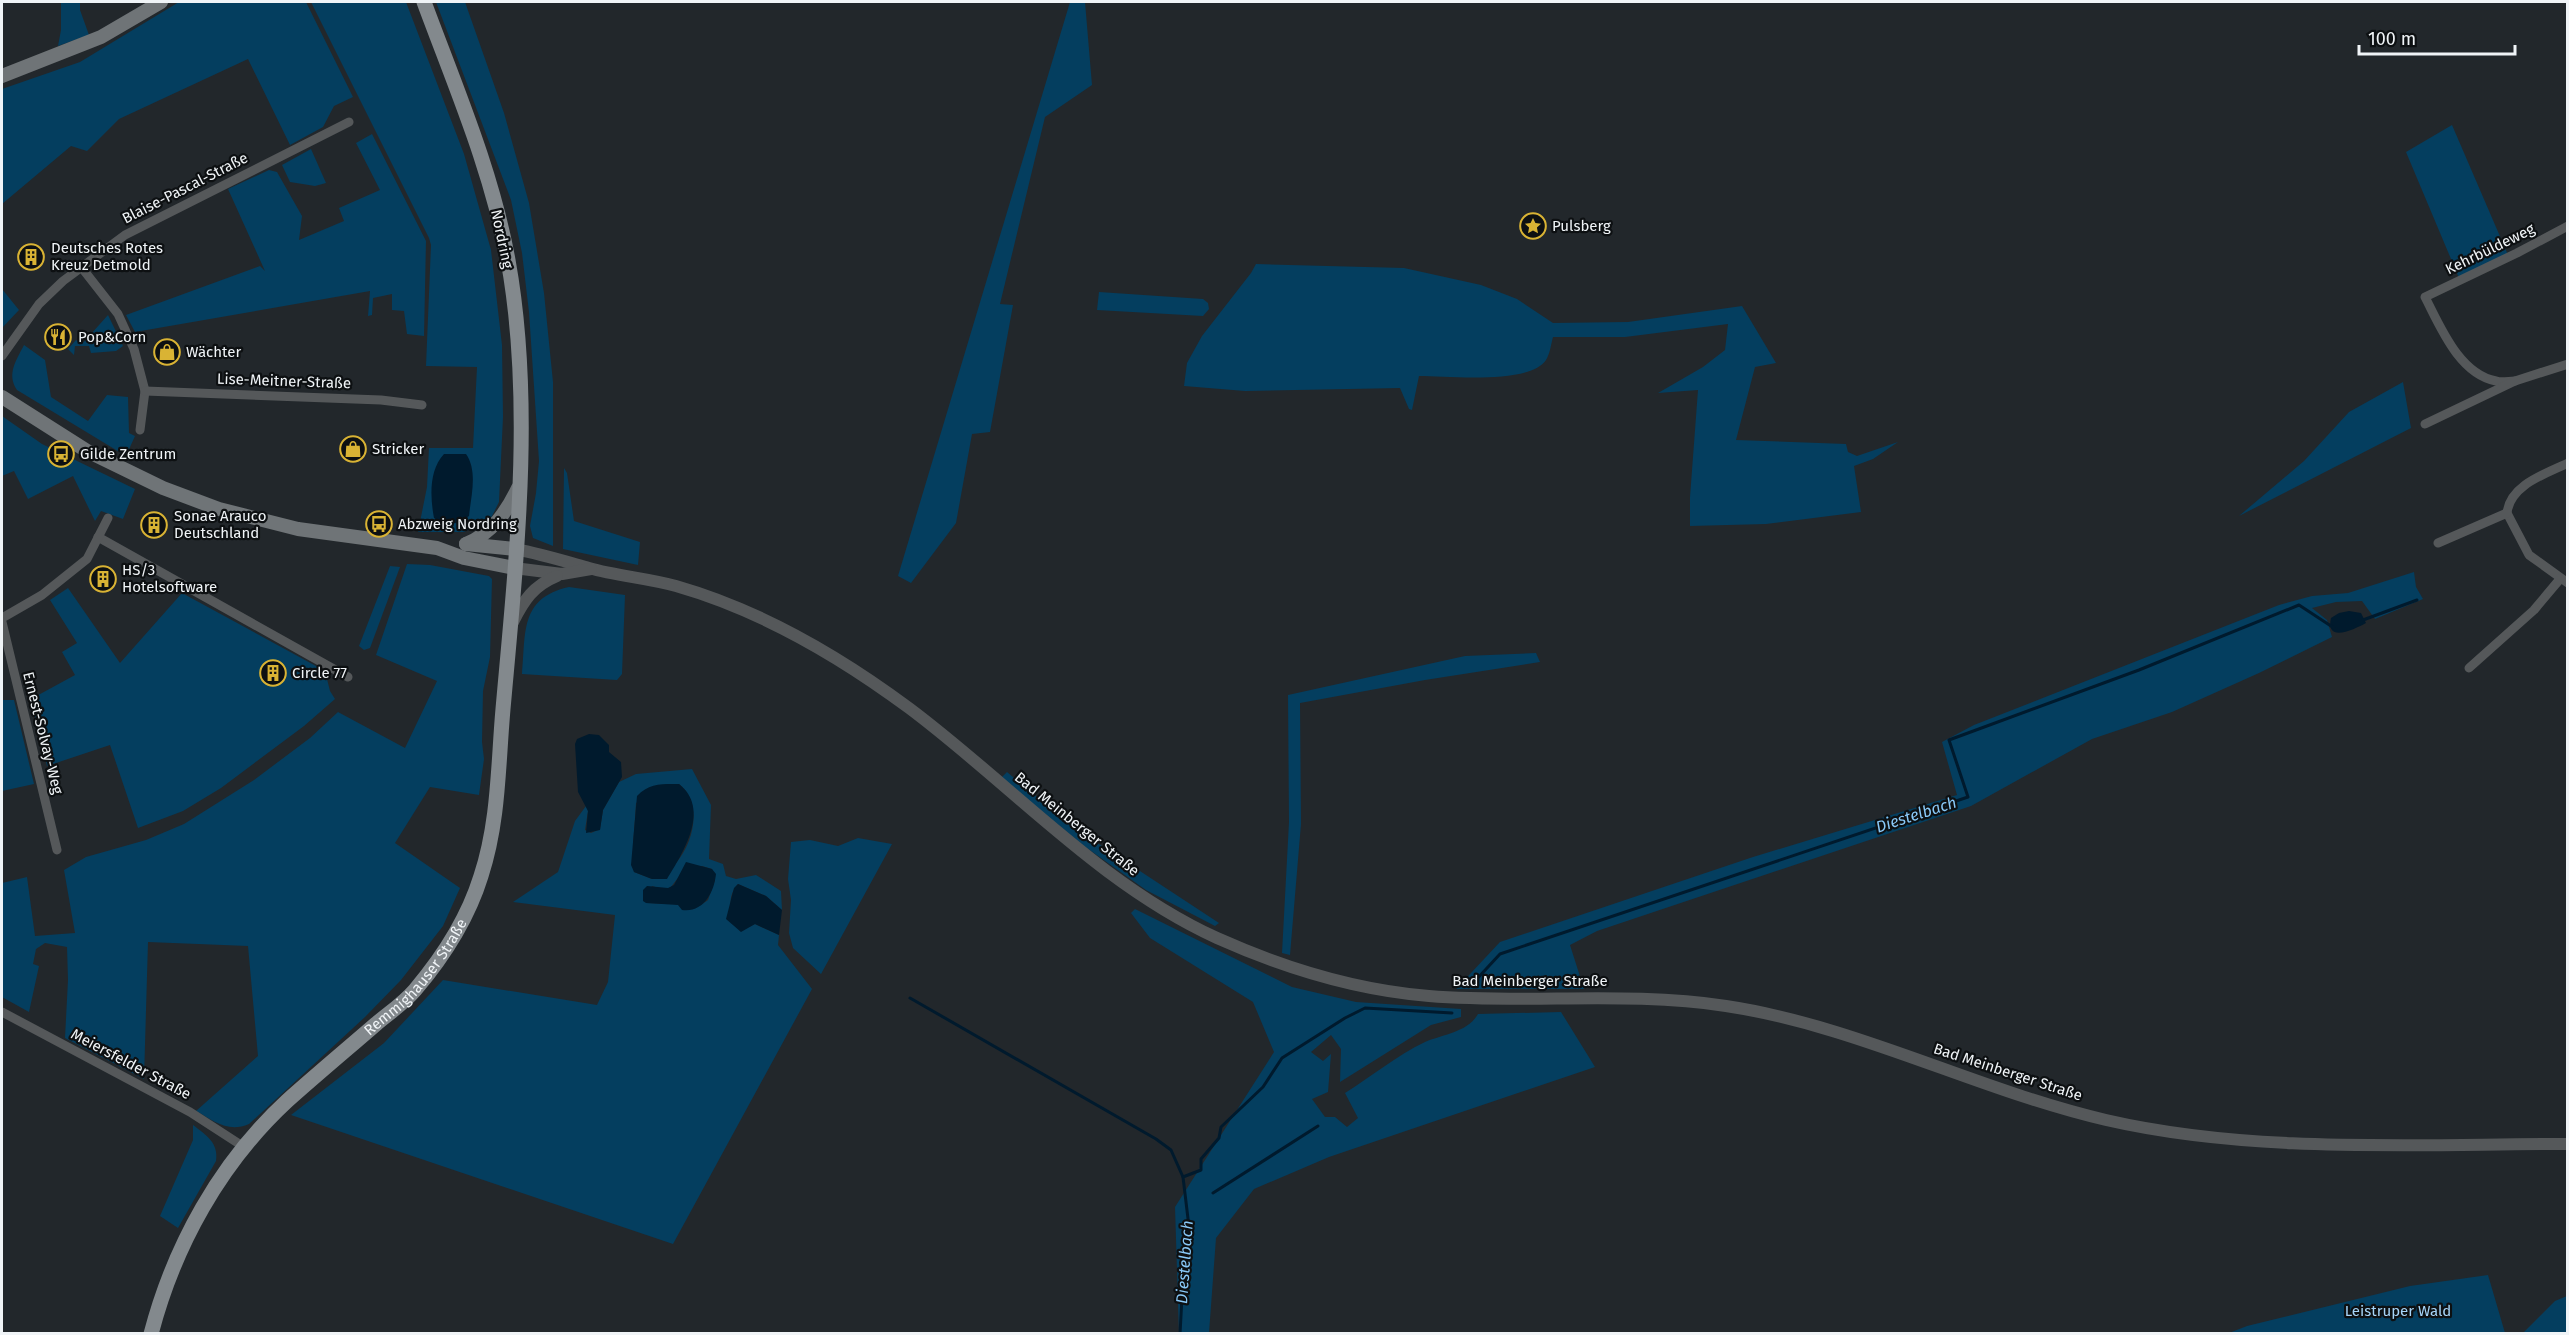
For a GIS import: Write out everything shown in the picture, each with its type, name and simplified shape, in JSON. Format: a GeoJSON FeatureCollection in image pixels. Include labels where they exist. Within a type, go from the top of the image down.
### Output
{"type":"FeatureCollection","features":[{"type":"Feature","properties":{"kind":"main road"},"geometry":{"type":"LineString","coordinates":[[2,76],[100,37],[161,2]]}},
{"type":"Feature","properties":{"kind":"main road","name":"Nordring"},"geometry":{"type":"LineString","coordinates":[[424,2],[474,135],[494,199],[516,310],[521,373],[515,549]]}},
{"type":"Feature","properties":{"kind":"main road","name":"Bad Meinberger Straße"},"geometry":{"type":"LineString","coordinates":[[2,397],[87,451],[164,488],[219,509],[298,529],[438,548],[464,558],[514,568]]}},
{"type":"Feature","properties":{"kind":"main road"},"geometry":{"type":"LineString","coordinates":[[466,544],[479,538],[493,526],[509,506],[518,488]]}},
{"type":"Feature","properties":{"kind":"main road","name":"Bad Meinberger Straße"},"geometry":{"type":"LineString","coordinates":[[438,548],[466,544],[515,549]]}},
{"type":"Feature","properties":{"kind":"main road","name":"Remmighauser Straße"},"geometry":{"type":"LineString","coordinates":[[151,1334],[171,1270],[190,1230],[216,1185],[244,1147],[287,1102],[413,992],[453,937],[472,901],[492,838],[495,819],[515,549]]}},
{"type":"Feature","properties":{"kind":"street","name":"Blaise-Pascal-Straße"},"geometry":{"type":"LineString","coordinates":[[2,356],[39,304],[130,232],[349,122]]}},
{"type":"Feature","properties":{"kind":"street","name":"Kehrbüldeweg"},"geometry":{"type":"LineString","coordinates":[[2515,381],[2495,381],[2477,372],[2455,353],[2425,297],[2568,226]]}},
{"type":"Feature","properties":{"kind":"street"},"geometry":{"type":"LineString","coordinates":[[82,268],[118,314],[134,349],[145,391],[140,430]]}},
{"type":"Feature","properties":{"kind":"street"},"geometry":{"type":"LineString","coordinates":[[2425,424],[2515,381],[2568,364]]}},
{"type":"Feature","properties":{"kind":"street","name":"Lise-Meitner-Straße"},"geometry":{"type":"LineString","coordinates":[[145,391],[381,400],[422,405]]}},
{"type":"Feature","properties":{"kind":"street"},"geometry":{"type":"LineString","coordinates":[[2469,668],[2564,581],[2529,555],[2507,513],[2508,501],[2520,489],[2568,463]]}},
{"type":"Feature","properties":{"kind":"street"},"geometry":{"type":"LineString","coordinates":[[2438,543],[2507,513]]}},
{"type":"Feature","properties":{"kind":"street"},"geometry":{"type":"LineString","coordinates":[[2,620],[42,595],[87,559],[108,518]]}},
{"type":"Feature","properties":{"kind":"street"},"geometry":{"type":"LineString","coordinates":[[98,537],[348,677]]}},
{"type":"Feature","properties":{"kind":"street","name":"Bad Meinberger Straße"},"geometry":{"type":"LineString","coordinates":[[515,549],[561,558],[592,569],[674,585],[742,610],[810,644],[878,685],[912,710],[1042,820],[1136,892],[1213,936],[1304,971],[1393,992],[1431,996],[1625,998],[1727,1006],[1823,1028],[2057,1107],[2126,1124],[2193,1136],[2320,1143],[2568,1144]]}},
{"type":"Feature","properties":{"kind":"street","name":"Bad Meinberger Straße"},"geometry":{"type":"LineString","coordinates":[[514,568],[562,574],[592,569]]}},
{"type":"Feature","properties":{"kind":"street"},"geometry":{"type":"LineString","coordinates":[[509,629],[525,599],[536,586],[562,574]]}},
{"type":"Feature","properties":{"kind":"street","name":"Ernest-Solvay-Weg"},"geometry":{"type":"LineString","coordinates":[[2,620],[57,850]]}},
{"type":"Feature","properties":{"kind":"street","name":"Meiersfelder Straße"},"geometry":{"type":"LineString","coordinates":[[2,1012],[190,1112],[244,1147]]}},
{"type":"Feature","properties":{"kind":"green space"},"geometry":{"type":"Polygon","coordinates":[[[61,2],[80,2],[80,10],[89,35],[58,46],[61,30],[61,2]]]}},
{"type":"Feature","properties":{"kind":"green space"},"geometry":{"type":"Polygon","coordinates":[[[179,2],[306,2],[353,97],[334,106],[323,127],[290,145],[248,59],[119,119],[87,151],[71,146],[2,204],[2,89],[80,62],[179,2]]]}},
{"type":"Feature","properties":{"kind":"green space"},"geometry":{"type":"Polygon","coordinates":[[[311,2],[406,2],[464,154],[491,250],[502,345],[503,417],[499,502],[490,520],[464,532],[418,532],[427,487],[429,448],[473,448],[477,367],[426,366],[431,245],[429,238],[311,2]]]}},
{"type":"Feature","properties":{"kind":"green space"},"geometry":{"type":"Polygon","coordinates":[[[436,2],[465,2],[504,113],[529,203],[544,293],[553,382],[553,546],[533,538],[530,526],[539,461],[529,312],[522,253],[511,200],[436,2]]]}},
{"type":"Feature","properties":{"kind":"green space"},"geometry":{"type":"Polygon","coordinates":[[[1070,2],[1085,2],[1092,85],[1045,117],[1000,304],[1013,305],[990,432],[972,434],[956,523],[911,583],[898,576],[1070,2]]]}},
{"type":"Feature","properties":{"kind":"green space"},"geometry":{"type":"Polygon","coordinates":[[[2452,125],[2508,255],[2459,278],[2406,152],[2452,125]]]}},
{"type":"Feature","properties":{"kind":"green space"},"geometry":{"type":"Polygon","coordinates":[[[372,134],[426,241],[424,336],[407,334],[404,311],[392,310],[392,294],[373,298],[372,315],[368,316],[370,291],[135,332],[126,315],[260,266],[265,271],[228,189],[269,170],[277,172],[302,216],[299,240],[344,221],[339,208],[380,190],[356,143],[372,134]]]}},
{"type":"Feature","properties":{"kind":"green space"},"geometry":{"type":"Polygon","coordinates":[[[311,149],[326,183],[315,186],[290,182],[282,165],[311,149]]]}},
{"type":"Feature","properties":{"kind":"green space"},"geometry":{"type":"Polygon","coordinates":[[[1256,264],[1404,268],[1481,285],[1517,299],[1553,323],[1628,322],[1742,306],[1776,363],[1755,367],[1736,440],[1846,444],[1848,452],[1857,456],[1898,442],[1873,459],[1854,466],[1861,512],[1766,524],[1690,526],[1698,390],[1658,393],[1703,367],[1725,350],[1728,324],[1625,337],[1553,337],[1546,360],[1537,368],[1523,373],[1467,378],[1419,376],[1412,410],[1409,409],[1400,388],[1245,391],[1184,386],[1187,363],[1202,336],[1256,264]]]}},
{"type":"Feature","properties":{"kind":"green space"},"geometry":{"type":"Polygon","coordinates":[[[2,289],[19,310],[2,328],[2,289]]]}},
{"type":"Feature","properties":{"kind":"green space"},"geometry":{"type":"Polygon","coordinates":[[[1099,292],[1203,299],[1208,303],[1209,309],[1203,316],[1097,310],[1099,292]]]}},
{"type":"Feature","properties":{"kind":"green space"},"geometry":{"type":"Polygon","coordinates":[[[108,315],[123,346],[116,351],[91,353],[89,346],[75,346],[74,355],[68,349],[76,340],[82,344],[108,315]]]}},
{"type":"Feature","properties":{"kind":"green space"},"geometry":{"type":"Polygon","coordinates":[[[24,345],[45,360],[51,397],[88,421],[107,395],[128,397],[129,433],[135,436],[126,456],[17,390],[12,378],[16,361],[24,345]]]}},
{"type":"Feature","properties":{"kind":"green space"},"geometry":{"type":"Polygon","coordinates":[[[2403,382],[2411,428],[2239,516],[2304,461],[2349,412],[2403,382]]]}},
{"type":"Feature","properties":{"kind":"green space"},"geometry":{"type":"Polygon","coordinates":[[[2,416],[42,444],[135,489],[123,519],[101,511],[95,521],[73,476],[28,499],[14,471],[2,476],[2,416]]]}},
{"type":"Feature","properties":{"kind":"green space"},"geometry":{"type":"Polygon","coordinates":[[[564,468],[567,473],[574,521],[640,542],[638,565],[563,549],[564,468]]]}},
{"type":"Feature","properties":{"kind":"green space"},"geometry":{"type":"Polygon","coordinates":[[[407,564],[430,565],[489,576],[492,579],[490,657],[483,691],[484,759],[479,795],[430,787],[395,843],[460,888],[443,926],[401,980],[365,1017],[249,1124],[234,1127],[221,1125],[196,1111],[258,1056],[248,946],[148,942],[144,1079],[65,1038],[67,947],[45,943],[36,949],[33,964],[39,966],[29,1012],[2,997],[2,883],[27,877],[35,936],[75,933],[64,870],[86,857],[146,840],[184,824],[254,780],[310,738],[338,712],[405,748],[437,681],[376,655],[407,564]]]}},
{"type":"Feature","properties":{"kind":"green space"},"geometry":{"type":"Polygon","coordinates":[[[390,566],[400,567],[370,648],[364,650],[359,646],[390,566]]]}},
{"type":"Feature","properties":{"kind":"green space"},"geometry":{"type":"Polygon","coordinates":[[[2414,572],[2416,587],[2423,599],[2375,619],[2362,601],[2336,602],[2312,608],[2327,620],[2332,637],[2172,712],[2092,739],[1971,806],[1597,931],[1570,945],[1584,989],[1456,989],[1500,942],[1753,857],[1957,795],[1942,742],[1974,725],[2279,605],[2312,596],[2348,593],[2414,572]]]}},
{"type":"Feature","properties":{"kind":"green space"},"geometry":{"type":"Polygon","coordinates":[[[569,587],[625,595],[622,674],[617,680],[522,674],[525,632],[533,609],[553,592],[569,587]]]}},
{"type":"Feature","properties":{"kind":"green space"},"geometry":{"type":"Polygon","coordinates":[[[68,588],[120,663],[182,593],[325,671],[330,691],[335,699],[304,726],[221,788],[183,811],[138,828],[110,745],[47,766],[31,699],[75,675],[62,652],[77,643],[50,600],[68,588]]]}},
{"type":"Feature","properties":{"kind":"green space"},"geometry":{"type":"Polygon","coordinates":[[[1536,653],[1540,662],[1300,703],[1301,824],[1290,955],[1282,953],[1289,822],[1288,695],[1465,656],[1536,653]]]}},
{"type":"Feature","properties":{"kind":"green space"},"geometry":{"type":"Polygon","coordinates":[[[2,700],[14,700],[34,784],[2,791],[2,700]]]}},
{"type":"Feature","properties":{"kind":"green space"},"geometry":{"type":"Polygon","coordinates":[[[692,769],[711,805],[709,859],[723,864],[726,876],[736,879],[756,875],[781,891],[782,910],[766,896],[738,884],[731,896],[731,908],[740,931],[755,924],[779,935],[778,945],[812,989],[673,1244],[291,1115],[384,1043],[443,980],[597,1005],[608,982],[615,915],[513,902],[558,872],[575,821],[586,806],[588,811],[585,830],[591,833],[600,829],[603,810],[619,782],[636,774],[692,769]],[[679,784],[636,803],[634,872],[652,879],[674,865],[682,854],[691,834],[693,812],[691,801],[679,784]],[[702,866],[682,874],[670,888],[652,886],[647,903],[701,905],[708,900],[715,880],[712,869],[702,866]]]}},
{"type":"Feature","properties":{"kind":"green space"},"geometry":{"type":"Polygon","coordinates":[[[1007,772],[1073,827],[1219,923],[1215,926],[1146,890],[1084,846],[1001,778],[1007,772]]]}},
{"type":"Feature","properties":{"kind":"green space"},"geometry":{"type":"Polygon","coordinates":[[[858,838],[892,844],[821,974],[793,948],[789,933],[791,900],[788,879],[791,842],[810,840],[838,846],[858,838]]]}},
{"type":"Feature","properties":{"kind":"green space"},"geometry":{"type":"Polygon","coordinates":[[[1135,909],[1292,987],[1356,1002],[1461,1009],[1461,1017],[1431,1025],[1340,1082],[1341,1049],[1331,1035],[1311,1052],[1323,1061],[1331,1054],[1328,1092],[1312,1099],[1325,1117],[1335,1117],[1347,1127],[1358,1118],[1345,1093],[1415,1047],[1462,1029],[1478,1014],[1561,1012],[1595,1067],[1329,1157],[1254,1189],[1216,1238],[1209,1333],[1179,1333],[1175,1207],[1274,1052],[1253,1002],[1150,938],[1131,913],[1135,909]]]}},
{"type":"Feature","properties":{"kind":"green space"},"geometry":{"type":"Polygon","coordinates":[[[193,1125],[213,1144],[216,1149],[216,1161],[178,1228],[160,1216],[193,1140],[193,1125]]]}},
{"type":"Feature","properties":{"kind":"green space","name":"Leistruper Wald"},"geometry":{"type":"Polygon","coordinates":[[[2488,1275],[2505,1333],[2229,1333],[2247,1326],[2410,1286],[2488,1275]]]}},
{"type":"Feature","properties":{"kind":"green space"},"geometry":{"type":"Polygon","coordinates":[[[2567,1296],[2567,1333],[2523,1333],[2555,1301],[2567,1296]]]}},
{"type":"Feature","properties":{"kind":"shaded area"},"geometry":{"type":"Polygon","coordinates":[[[444,454],[466,454],[472,468],[473,484],[469,516],[458,523],[443,524],[434,518],[433,476],[444,454]]]}},
{"type":"Feature","properties":{"kind":"shaded area"},"geometry":{"type":"Polygon","coordinates":[[[2349,611],[2361,613],[2366,623],[2342,632],[2332,631],[2331,618],[2349,611]]]}},
{"type":"Feature","properties":{"kind":"shaded area"},"geometry":{"type":"Polygon","coordinates":[[[589,734],[599,735],[609,745],[609,752],[621,762],[622,777],[603,810],[600,830],[586,833],[588,811],[578,792],[575,744],[577,739],[589,734]]]}},
{"type":"Feature","properties":{"kind":"shaded area"},"geometry":{"type":"Polygon","coordinates":[[[679,784],[688,794],[693,806],[691,831],[680,857],[667,879],[652,879],[634,872],[631,865],[637,796],[651,786],[679,784]]]}},
{"type":"Feature","properties":{"kind":"shaded area"},"geometry":{"type":"Polygon","coordinates":[[[686,862],[712,869],[716,874],[710,895],[701,905],[682,910],[678,905],[643,901],[643,890],[647,886],[668,888],[674,885],[686,862]]]}},
{"type":"Feature","properties":{"kind":"shaded area"},"geometry":{"type":"Polygon","coordinates":[[[738,884],[766,896],[782,910],[779,935],[755,924],[741,932],[726,919],[734,888],[738,884]]]}},
{"type":"Feature","properties":{"kind":"waterway","name":"Diestelbach"},"geometry":{"type":"LineString","coordinates":[[2363,620],[2417,600]]}},
{"type":"Feature","properties":{"kind":"waterway","name":"Diestelbach"},"geometry":{"type":"LineString","coordinates":[[1475,981],[1500,954],[1968,797],[1949,740],[2139,670],[2299,605],[2334,628]]}},
{"type":"Feature","properties":{"kind":"waterway"},"geometry":{"type":"LineString","coordinates":[[910,998],[1156,1139],[1171,1150],[1183,1177]]}},
{"type":"Feature","properties":{"kind":"waterway","name":"Diestelbach"},"geometry":{"type":"LineString","coordinates":[[1180,1334],[1185,1241],[1189,1227],[1183,1177],[1201,1170],[1201,1159],[1219,1138],[1221,1127],[1263,1087],[1282,1058],[1365,1008],[1452,1013]]}},
{"type":"Feature","properties":{"kind":"waterway"},"geometry":{"type":"LineString","coordinates":[[1213,1193],[1318,1126]]}},
{"type":"Feature","properties":{"kind":"place","name":"Pulsberg"},"geometry":{"type":"Point","coordinates":[1533,226]}},
{"type":"Feature","properties":{"kind":"place","name":"Deutsches Rotes Kreuz Detmold"},"geometry":{"type":"Point","coordinates":[31,257]}},
{"type":"Feature","properties":{"kind":"place","name":"Pop&Corn"},"geometry":{"type":"Point","coordinates":[58,337]}},
{"type":"Feature","properties":{"kind":"place","name":"Wächter"},"geometry":{"type":"Point","coordinates":[167,352]}},
{"type":"Feature","properties":{"kind":"place","name":"Stricker"},"geometry":{"type":"Point","coordinates":[353,449]}},
{"type":"Feature","properties":{"kind":"place","name":"Gilde Zentrum"},"geometry":{"type":"Point","coordinates":[61,454]}},
{"type":"Feature","properties":{"kind":"place","name":"Abzweig Nordring"},"geometry":{"type":"Point","coordinates":[379,524]}},
{"type":"Feature","properties":{"kind":"place","name":"Sonae Arauco Deutschland"},"geometry":{"type":"Point","coordinates":[154,525]}},
{"type":"Feature","properties":{"kind":"place","name":"HS/3 Hotelsoftware"},"geometry":{"type":"Point","coordinates":[103,579]}},
{"type":"Feature","properties":{"kind":"place","name":"Circle 77"},"geometry":{"type":"Point","coordinates":[273,673]}}]}
